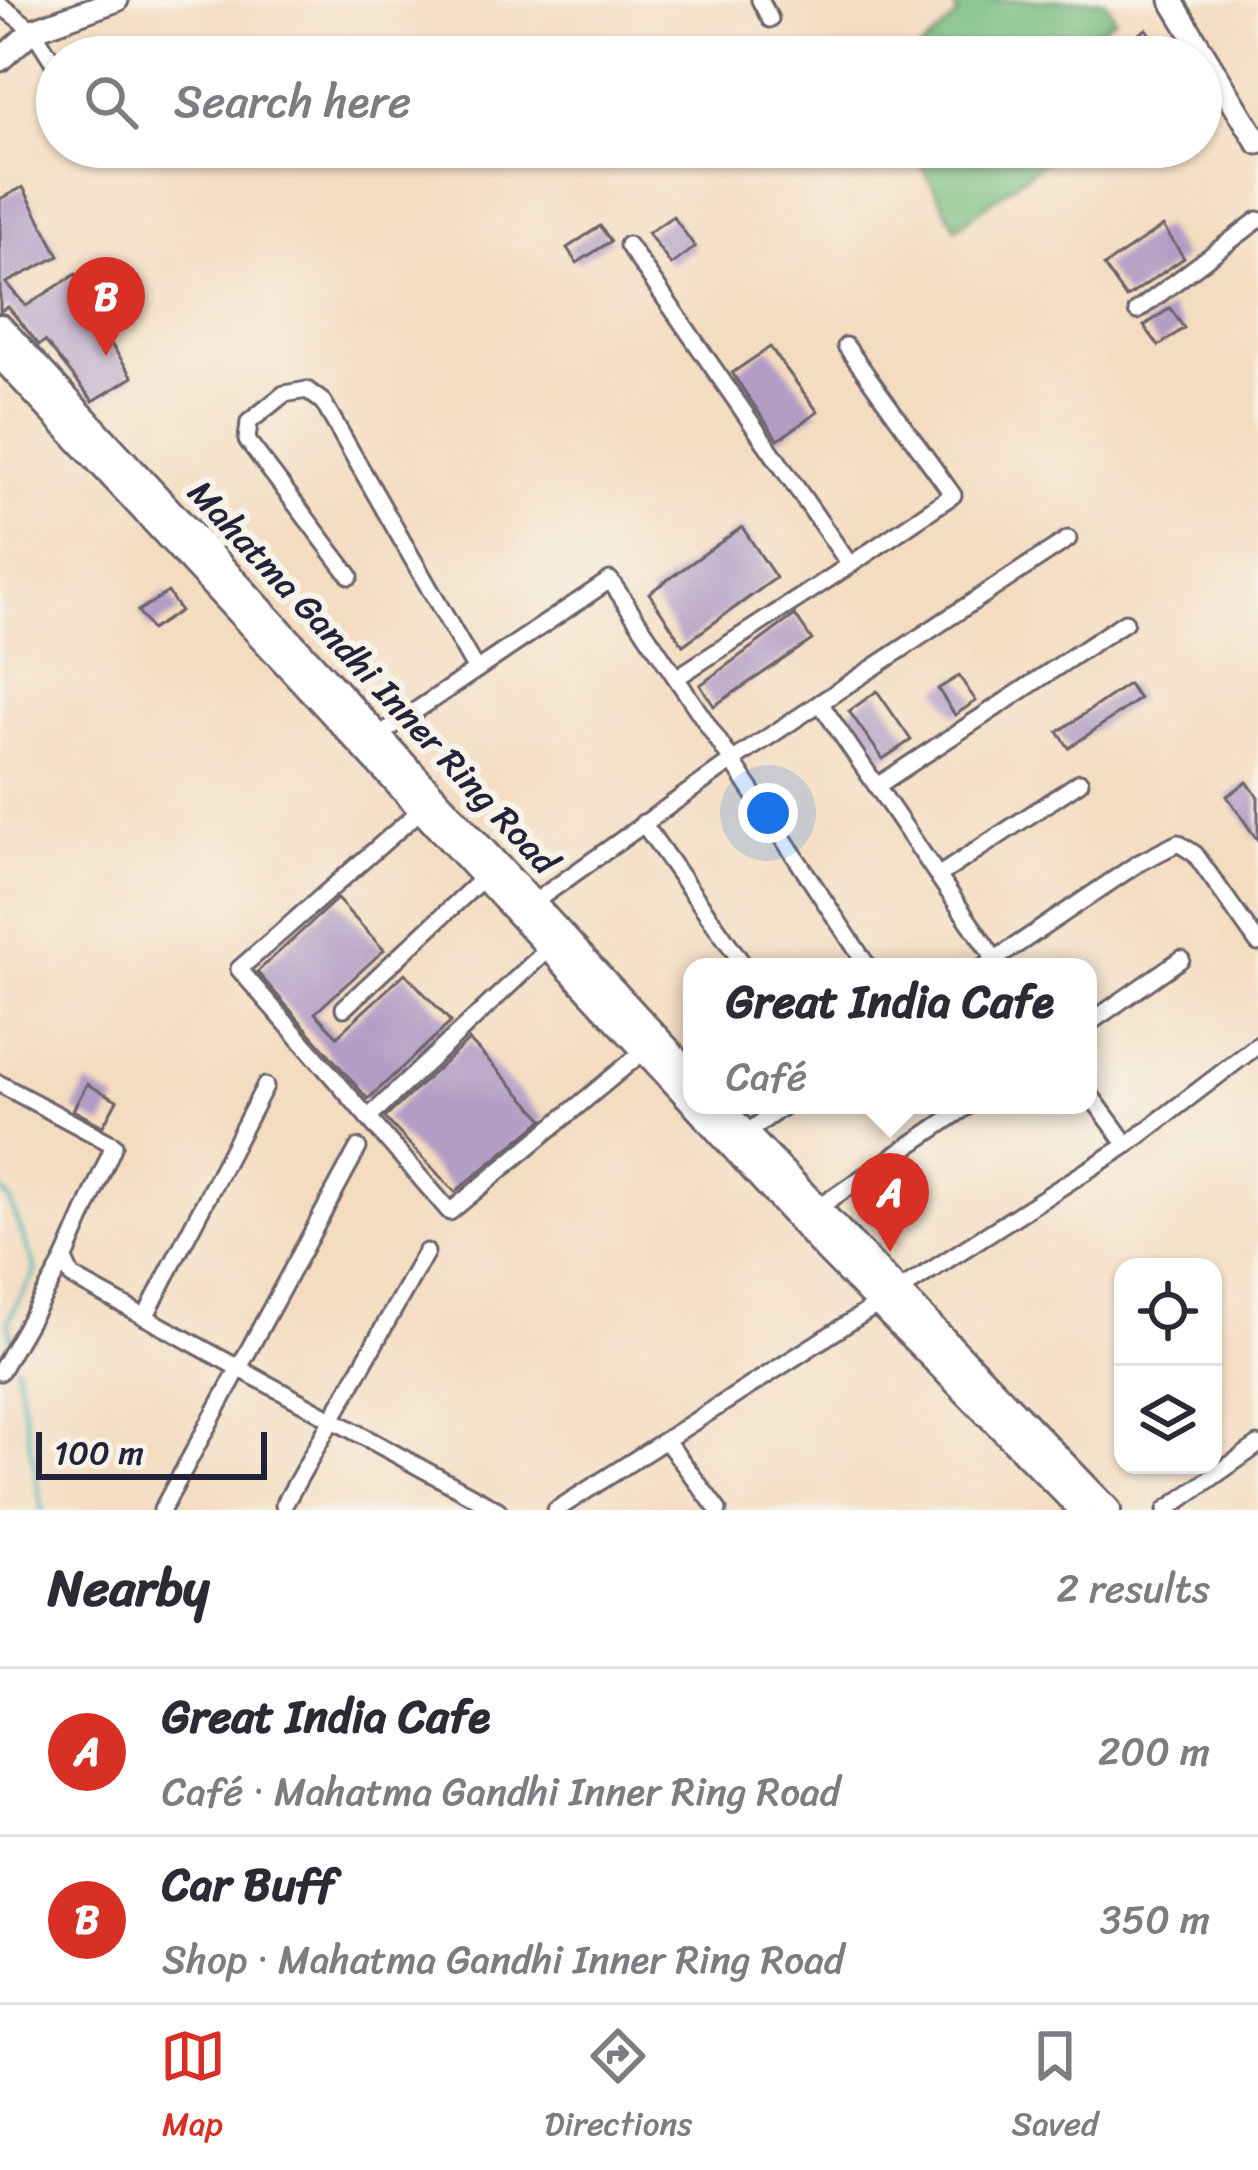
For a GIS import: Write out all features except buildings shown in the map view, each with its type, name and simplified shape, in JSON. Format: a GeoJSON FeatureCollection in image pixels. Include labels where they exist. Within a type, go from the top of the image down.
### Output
{"type":"FeatureCollection","features":[{"type":"Feature","properties":{"kind":"main road"},"geometry":{"type":"LineString","coordinates":[[0,60],[33,30],[117,0]]}},
{"type":"Feature","properties":{"kind":"main road"},"geometry":{"type":"LineString","coordinates":[[1171,0],[1193,36]]}},
{"type":"Feature","properties":{"kind":"main road"},"geometry":{"type":"LineString","coordinates":[[1222,84],[1258,143]]}},
{"type":"Feature","properties":{"kind":"main road","name":"Mahatma Gandhi Inner Ring Road"},"geometry":{"type":"LineString","coordinates":[[0,327],[683,1066]]}},
{"type":"Feature","properties":{"kind":"main road","name":"Mahatma Gandhi Inner Ring Road"},"geometry":{"type":"LineString","coordinates":[[0,355],[683,1091]]}},
{"type":"Feature","properties":{"kind":"main road","name":"Mahatma Gandhi Inner Ring Road"},"geometry":{"type":"LineString","coordinates":[[705,1114],[887,1298],[1108,1510]]}},
{"type":"Feature","properties":{"kind":"main road","name":"Mahatma Gandhi Inner Ring Road"},"geometry":{"type":"LineString","coordinates":[[726,1114],[1082,1510]]}},
{"type":"Feature","properties":{"kind":"street"},"geometry":{"type":"LineString","coordinates":[[760,0],[770,20]]}},
{"type":"Feature","properties":{"kind":"street"},"geometry":{"type":"LineString","coordinates":[[0,5],[37,36]]}},
{"type":"Feature","properties":{"kind":"street"},"geometry":{"type":"LineString","coordinates":[[1137,311],[1258,220]]}},
{"type":"Feature","properties":{"kind":"street"},"geometry":{"type":"LineString","coordinates":[[628,245],[850,565]]}},
{"type":"Feature","properties":{"kind":"street"},"geometry":{"type":"LineString","coordinates":[[676,678],[953,495],[846,346]]}},
{"type":"Feature","properties":{"kind":"street"},"geometry":{"type":"LineString","coordinates":[[350,576],[247,440],[249,422],[284,394],[307,390],[323,402],[476,670]]}},
{"type":"Feature","properties":{"kind":"street"},"geometry":{"type":"LineString","coordinates":[[533,904],[732,761],[1068,539]]}},
{"type":"Feature","properties":{"kind":"street"},"geometry":{"type":"LineString","coordinates":[[378,736],[610,580],[862,958]]}},
{"type":"Feature","properties":{"kind":"street"},"geometry":{"type":"LineString","coordinates":[[877,786],[1125,622]]}},
{"type":"Feature","properties":{"kind":"street"},"geometry":{"type":"LineString","coordinates":[[820,703],[989,958]]}},
{"type":"Feature","properties":{"kind":"street"},"geometry":{"type":"LineString","coordinates":[[938,876],[1080,782]]}},
{"type":"Feature","properties":{"kind":"street"},"geometry":{"type":"LineString","coordinates":[[422,809],[238,969],[450,1212],[645,1049]]}},
{"type":"Feature","properties":{"kind":"street"},"geometry":{"type":"LineString","coordinates":[[643,823],[739,958]]}},
{"type":"Feature","properties":{"kind":"street"},"geometry":{"type":"LineString","coordinates":[[1002,958],[1137,864],[1178,843],[1195,854],[1258,943]]}},
{"type":"Feature","properties":{"kind":"street"},"geometry":{"type":"LineString","coordinates":[[344,1008],[484,877]]}},
{"type":"Feature","properties":{"kind":"street"},"geometry":{"type":"LineString","coordinates":[[368,1118],[549,948]]}},
{"type":"Feature","properties":{"kind":"street"},"geometry":{"type":"LineString","coordinates":[[1097,1018],[1181,959]]}},
{"type":"Feature","properties":{"kind":"street"},"geometry":{"type":"LineString","coordinates":[[556,1510],[1127,1145],[1258,1045]]}},
{"type":"Feature","properties":{"kind":"street"},"geometry":{"type":"LineString","coordinates":[[0,1084],[114,1145],[64,1260],[0,1372]]}},
{"type":"Feature","properties":{"kind":"street"},"geometry":{"type":"LineString","coordinates":[[145,1317],[266,1086]]}},
{"type":"Feature","properties":{"kind":"street"},"geometry":{"type":"LineString","coordinates":[[1097,1104],[1127,1145]]}},
{"type":"Feature","properties":{"kind":"street"},"geometry":{"type":"LineString","coordinates":[[745,1134],[773,1114]]}},
{"type":"Feature","properties":{"kind":"street"},"geometry":{"type":"LineString","coordinates":[[816,1209],[956,1114]]}},
{"type":"Feature","properties":{"kind":"street"},"geometry":{"type":"LineString","coordinates":[[162,1510],[358,1148]]}},
{"type":"Feature","properties":{"kind":"street"},"geometry":{"type":"LineString","coordinates":[[284,1505],[426,1252]]}},
{"type":"Feature","properties":{"kind":"street"},"geometry":{"type":"LineString","coordinates":[[64,1260],[72,1277],[498,1510]]}},
{"type":"Feature","properties":{"kind":"street"},"geometry":{"type":"LineString","coordinates":[[667,1442],[718,1510]]}},
{"type":"Feature","properties":{"kind":"street"},"geometry":{"type":"LineString","coordinates":[[1166,1510],[1258,1445]]}},
{"type":"Feature","properties":{"kind":"green space"},"geometry":{"type":"Polygon","coordinates":[[[951,0],[1105,0],[1115,18],[1092,36],[936,36],[958,15],[951,0]]]}},
{"type":"Feature","properties":{"kind":"green space"},"geometry":{"type":"Polygon","coordinates":[[[923,168],[1035,168],[956,228],[923,168]]]}},
{"type":"Feature","properties":{"kind":"waterway"},"geometry":{"type":"LineString","coordinates":[[0,1190],[9,1199],[36,1271],[8,1320],[11,1339]]}},
{"type":"Feature","properties":{"kind":"waterway"},"geometry":{"type":"LineString","coordinates":[[16,1366],[42,1510]]}},
{"type":"Feature","properties":{"kind":"place","name":"Car Buff"},"geometry":{"type":"Point","coordinates":[106,356]}},
{"type":"Feature","properties":{"kind":"place","name":"Great India Cafe"},"geometry":{"type":"Point","coordinates":[890,1252]}}]}
